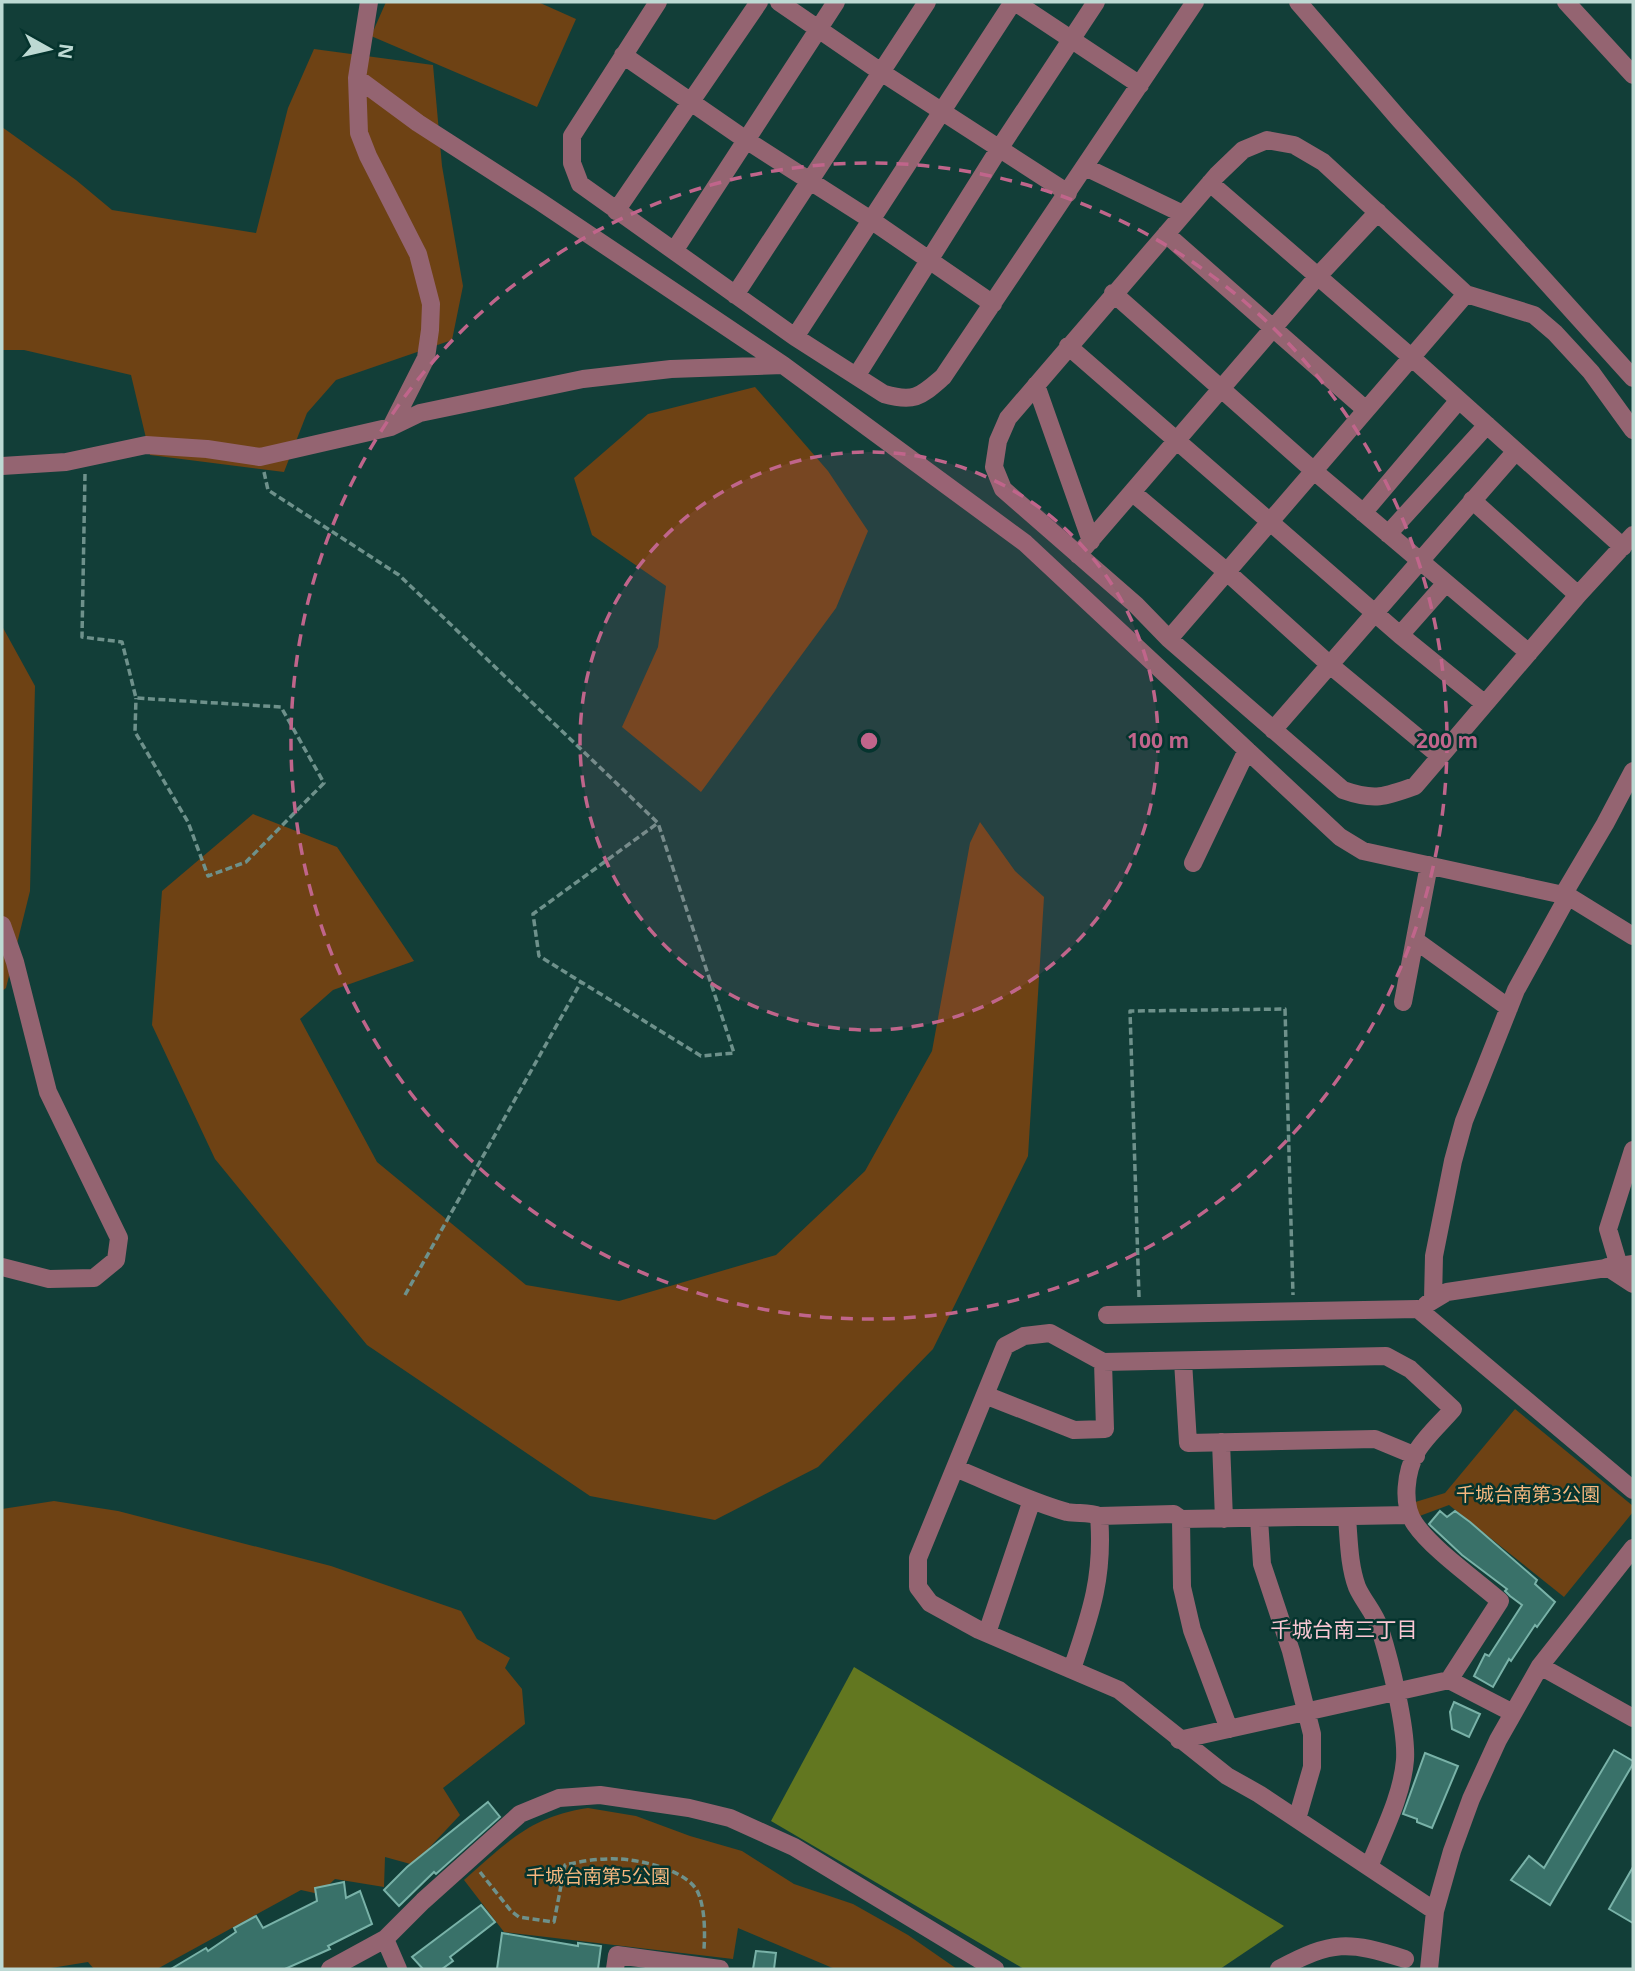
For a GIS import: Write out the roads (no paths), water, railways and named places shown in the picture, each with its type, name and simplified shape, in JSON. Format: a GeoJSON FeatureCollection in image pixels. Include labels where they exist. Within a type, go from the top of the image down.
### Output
{"type":"FeatureCollection","features":[{"type":"Feature","properties":{"kind":"street"},"geometry":{"type":"LineString","coordinates":[[369,2],[357,78],[359,133],[418,254],[431,304],[426,358],[391,428]]}},
{"type":"Feature","properties":{"kind":"street"},"geometry":{"type":"LineString","coordinates":[[658,2],[572,136],[572,163],[580,184],[795,337],[884,394],[898,398],[920,397],[943,377],[1195,2]]}},
{"type":"Feature","properties":{"kind":"street"},"geometry":{"type":"LineString","coordinates":[[616,211],[759,2]]}},
{"type":"Feature","properties":{"kind":"street"},"geometry":{"type":"LineString","coordinates":[[779,2],[881,72],[1068,193]]}},
{"type":"Feature","properties":{"kind":"street"},"geometry":{"type":"LineString","coordinates":[[674,251],[836,2]]}},
{"type":"Feature","properties":{"kind":"street"},"geometry":{"type":"LineString","coordinates":[[735,295],[928,2]]}},
{"type":"Feature","properties":{"kind":"street"},"geometry":{"type":"LineString","coordinates":[[795,337],[1014,2],[1140,85]]}},
{"type":"Feature","properties":{"kind":"street"},"geometry":{"type":"LineString","coordinates":[[857,375],[999,149],[1096,2]]}},
{"type":"Feature","properties":{"kind":"street"},"geometry":{"type":"LineString","coordinates":[[1298,2],[1400,120],[1633,378]]}},
{"type":"Feature","properties":{"kind":"street"},"geometry":{"type":"LineString","coordinates":[[1566,2],[1633,75]]}},
{"type":"Feature","properties":{"kind":"street"},"geometry":{"type":"LineString","coordinates":[[623,55],[993,304]]}},
{"type":"Feature","properties":{"kind":"street"},"geometry":{"type":"LineString","coordinates":[[357,78],[418,123],[783,365],[1025,543],[1340,837],[1363,851],[1565,895],[1633,936]]}},
{"type":"Feature","properties":{"kind":"street"},"geometry":{"type":"LineString","coordinates":[[1210,183],[1516,451],[1628,541],[1578,595],[1415,786],[1388,796],[1364,797],[1343,790],[1169,639],[1136,605],[1003,489],[994,467],[998,441],[1008,418],[1210,183],[1243,150],[1268,141],[1294,145],[1323,162],[1465,294],[1534,315],[1555,333],[1591,372],[1633,430]]}},
{"type":"Feature","properties":{"kind":"street"},"geometry":{"type":"LineString","coordinates":[[1085,167],[1183,214]]}},
{"type":"Feature","properties":{"kind":"street"},"geometry":{"type":"LineString","coordinates":[[1078,555],[1178,442],[1318,276],[1378,212]]}},
{"type":"Feature","properties":{"kind":"street"},"geometry":{"type":"LineString","coordinates":[[1166,234],[1366,410]]}},
{"type":"Feature","properties":{"kind":"street"},"geometry":{"type":"LineString","coordinates":[[1113,293],[1314,471],[1529,653]]}},
{"type":"Feature","properties":{"kind":"street"},"geometry":{"type":"LineString","coordinates":[[1169,639],[1465,294]]}},
{"type":"Feature","properties":{"kind":"street"},"geometry":{"type":"LineString","coordinates":[[1068,346],[1400,635],[1485,704]]}},
{"type":"Feature","properties":{"kind":"street"},"geometry":{"type":"LineString","coordinates":[[2,466],[66,462],[146,445],[207,449],[260,457],[391,428],[420,413],[583,379],[671,369],[783,365]]}},
{"type":"Feature","properties":{"kind":"street"},"geometry":{"type":"LineString","coordinates":[[1035,385],[1091,541]]}},
{"type":"Feature","properties":{"kind":"street"},"geometry":{"type":"LineString","coordinates":[[1363,513],[1459,400]]}},
{"type":"Feature","properties":{"kind":"street"},"geometry":{"type":"LineString","coordinates":[[1388,534],[1487,425]]}},
{"type":"Feature","properties":{"kind":"street"},"geometry":{"type":"LineString","coordinates":[[1273,730],[1516,451]]}},
{"type":"Feature","properties":{"kind":"street"},"geometry":{"type":"LineString","coordinates":[[1133,493],[1227,572],[1329,665],[1440,756]]}},
{"type":"Feature","properties":{"kind":"street"},"geometry":{"type":"LineString","coordinates":[[1472,500],[1578,595]]}},
{"type":"Feature","properties":{"kind":"street"},"geometry":{"type":"LineString","coordinates":[[1400,635],[1446,583]]}},
{"type":"Feature","properties":{"kind":"street"},"geometry":{"type":"LineString","coordinates":[[1194,863],[1247,750]]}},
{"type":"Feature","properties":{"kind":"street"},"geometry":{"type":"LineString","coordinates":[[1426,1305],[1453,1161],[1464,1121],[1516,990],[1633,771]]}},
{"type":"Feature","properties":{"kind":"street"},"geometry":{"type":"LineString","coordinates":[[1403,1002],[1429,865]]}},
{"type":"Feature","properties":{"kind":"street"},"geometry":{"type":"LineString","coordinates":[[2,925],[15,962],[48,1092],[118,1238],[116,1260],[94,1278],[49,1279],[2,1267]]}},
{"type":"Feature","properties":{"kind":"street"},"geometry":{"type":"LineString","coordinates":[[1415,940],[1509,1008]]}},
{"type":"Feature","properties":{"kind":"street"},"geometry":{"type":"LineString","coordinates":[[1633,1150],[1608,1228],[1620,1266],[1633,1284]]}},
{"type":"Feature","properties":{"kind":"street"},"geometry":{"type":"LineString","coordinates":[[1107,1315],[1294,1312],[1426,1305],[1447,1292],[1620,1266]]}},
{"type":"Feature","properties":{"kind":"street"},"geometry":{"type":"LineString","coordinates":[[1426,1305],[1633,1490]]}},
{"type":"Feature","properties":{"kind":"street"},"geometry":{"type":"LineString","coordinates":[[1435,1912],[1297,1819],[1227,1776],[1119,1690],[987,1633],[930,1603],[918,1587],[918,1558],[1005,1346],[1024,1335],[1050,1334],[1103,1362],[1386,1356],[1410,1369],[1452,1409],[1416,1456],[1406,1488],[1413,1523],[1427,1539],[1500,1601],[1449,1680]]}},
{"type":"Feature","properties":{"kind":"street"},"geometry":{"type":"LineString","coordinates":[[1183,1361],[1188,1443],[1375,1439],[1416,1456]]}},
{"type":"Feature","properties":{"kind":"street"},"geometry":{"type":"LineString","coordinates":[[985,1395],[1074,1430],[1105,1429],[1103,1362]]}},
{"type":"Feature","properties":{"kind":"street"},"geometry":{"type":"LineString","coordinates":[[1221,1442],[1224,1519]]}},
{"type":"Feature","properties":{"kind":"street"},"geometry":{"type":"LineString","coordinates":[[955,1468],[1071,1513],[1092,1513],[1100,1516],[1174,1514],[1181,1519],[1259,1519],[1410,1515]]}},
{"type":"Feature","properties":{"kind":"street"},"geometry":{"type":"LineString","coordinates":[[987,1633],[1032,1500]]}},
{"type":"Feature","properties":{"kind":"street"},"geometry":{"type":"LineString","coordinates":[[1072,1670],[1098,1585],[1102,1556],[1100,1516]]}},
{"type":"Feature","properties":{"kind":"street"},"geometry":{"type":"LineString","coordinates":[[1347,1518],[1350,1560],[1358,1589],[1380,1626],[1404,1744],[1405,1761],[1398,1791],[1369,1867]]}},
{"type":"Feature","properties":{"kind":"street"},"geometry":{"type":"LineString","coordinates":[[1181,1519],[1182,1587],[1192,1630],[1229,1729]]}},
{"type":"Feature","properties":{"kind":"street"},"geometry":{"type":"LineString","coordinates":[[1259,1519],[1262,1564],[1291,1651],[1312,1734],[1312,1768],[1297,1819]]}},
{"type":"Feature","properties":{"kind":"street"},"geometry":{"type":"LineString","coordinates":[[1429,1969],[1435,1912],[1452,1851],[1471,1799],[1513,1713],[1540,1666],[1633,1548]]}},
{"type":"Feature","properties":{"kind":"street"},"geometry":{"type":"LineString","coordinates":[[1540,1666],[1633,1718]]}},
{"type":"Feature","properties":{"kind":"street"},"geometry":{"type":"LineString","coordinates":[[1179,1740],[1449,1680],[1513,1713]]}},
{"type":"Feature","properties":{"kind":"street"},"geometry":{"type":"LineString","coordinates":[[330,1969],[385,1940],[469,1858],[520,1814],[559,1798],[600,1796],[689,1808],[730,1818],[794,1847],[995,1969]]}},
{"type":"Feature","properties":{"kind":"street"},"geometry":{"type":"LineString","coordinates":[[385,1940],[398,1969]]}},
{"type":"Feature","properties":{"kind":"street"},"geometry":{"type":"LineString","coordinates":[[1279,1969],[1329,1947],[1364,1946],[1405,1959]]}},
{"type":"Feature","properties":{"kind":"street"},"geometry":{"type":"LineString","coordinates":[[615,1969],[617,1955],[712,1967]]}},
{"type":"Feature","properties":{"kind":"district","name":"千城台南三丁目"},"geometry":{"type":"Point","coordinates":[1344,1629]}},
{"type":"Feature","properties":{"kind":"park label","name":"千城台南第3公園"},"geometry":{"type":"Point","coordinates":[1528,1494]}},
{"type":"Feature","properties":{"kind":"park label","name":"千城台南第5公園"},"geometry":{"type":"Point","coordinates":[598,1876]}}]}
